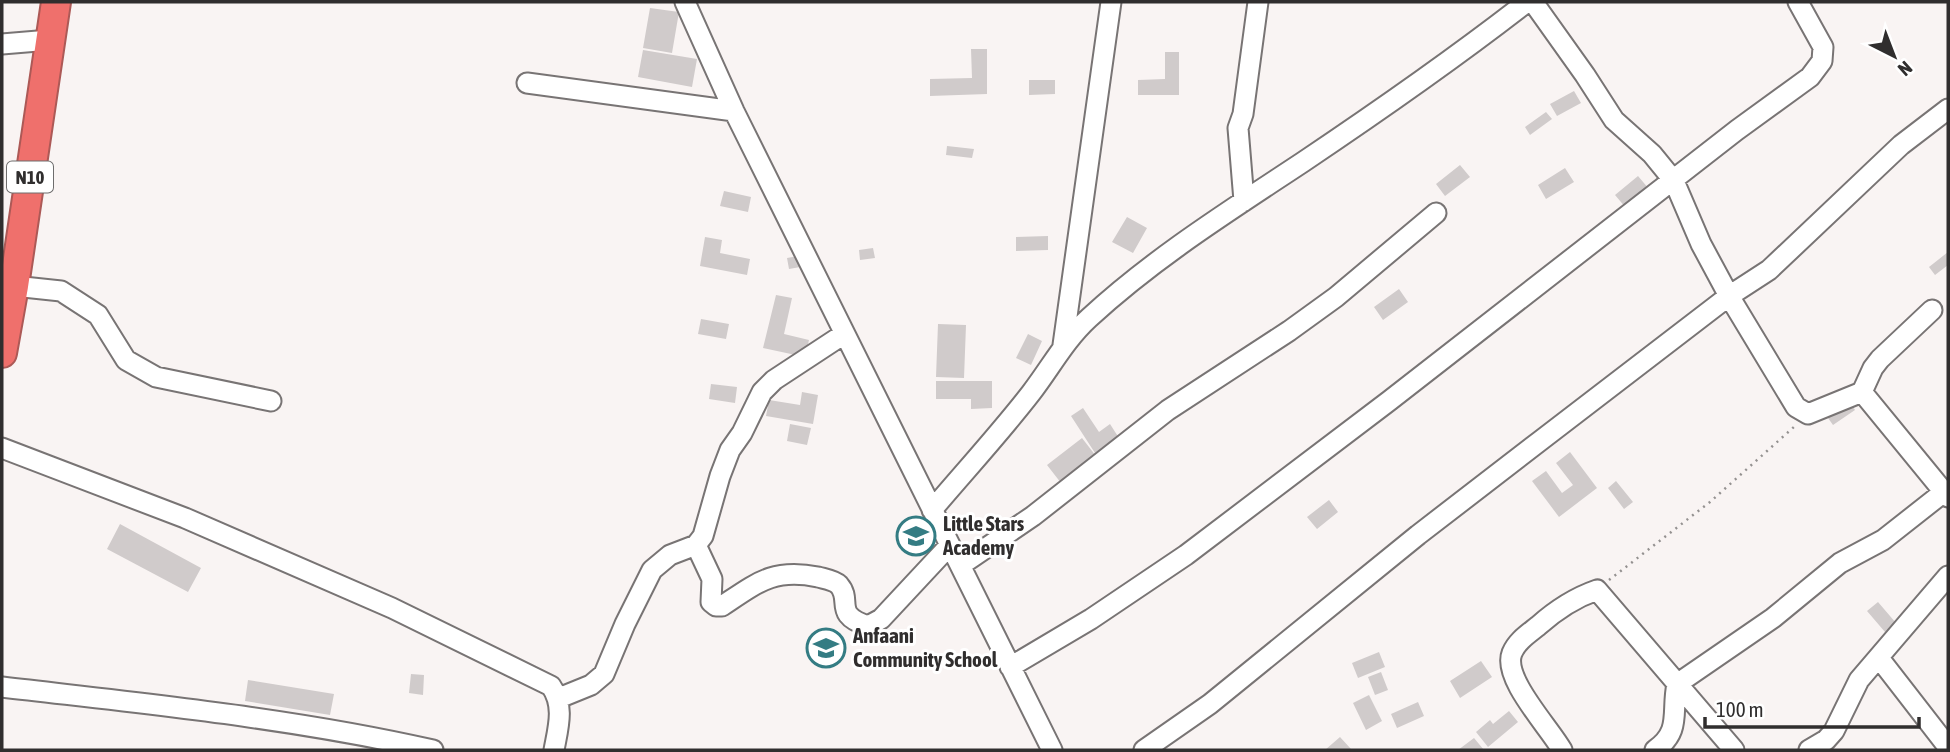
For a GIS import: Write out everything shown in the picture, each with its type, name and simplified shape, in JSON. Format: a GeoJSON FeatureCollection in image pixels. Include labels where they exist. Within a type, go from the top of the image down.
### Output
{"type":"FeatureCollection","features":[{"type":"Feature","properties":{"kind":"highway","name":"N10"},"geometry":{"type":"LineString","coordinates":[[2,353],[56,2]]}},
{"type":"Feature","properties":{"kind":"street"},"geometry":{"type":"LineString","coordinates":[[685,2],[734,111],[1052,750]]}},
{"type":"Feature","properties":{"kind":"street"},"geometry":{"type":"LineString","coordinates":[[1063,345],[1111,2]]}},
{"type":"Feature","properties":{"kind":"street"},"geometry":{"type":"LineString","coordinates":[[1244,201],[1238,128],[1243,114],[1258,2]]}},
{"type":"Feature","properties":{"kind":"street"},"geometry":{"type":"LineString","coordinates":[[932,510],[1032,391],[1063,345],[1131,281],[1476,42],[1527,2]]}},
{"type":"Feature","properties":{"kind":"street"},"geometry":{"type":"LineString","coordinates":[[1533,2],[1586,75],[1614,120],[1652,155],[1674,181],[1729,296],[1796,407],[1808,414],[1861,392],[1880,359],[1932,310]]}},
{"type":"Feature","properties":{"kind":"street"},"geometry":{"type":"LineString","coordinates":[[1010,667],[1091,619],[1186,555],[1737,130],[1810,77],[1822,61],[1823,47],[1798,2]]}},
{"type":"Feature","properties":{"kind":"street"},"geometry":{"type":"LineString","coordinates":[[2,44],[50,40]]}},
{"type":"Feature","properties":{"kind":"street"},"geometry":{"type":"LineString","coordinates":[[527,83],[734,111]]}},
{"type":"Feature","properties":{"kind":"street"},"geometry":{"type":"LineString","coordinates":[[1144,750],[1210,704],[1419,535],[1729,296],[1769,270],[1901,145],[1948,109]]}},
{"type":"Feature","properties":{"kind":"street"},"geometry":{"type":"LineString","coordinates":[[961,565],[1033,516],[1168,410],[1336,297],[1436,213]]}},
{"type":"Feature","properties":{"kind":"street"},"geometry":{"type":"LineString","coordinates":[[14,286],[61,291],[98,315],[126,360],[156,377],[271,401]]}},
{"type":"Feature","properties":{"kind":"street"},"geometry":{"type":"LineString","coordinates":[[559,698],[592,685],[604,674],[652,570],[670,555],[696,545],[703,536],[730,450],[742,433],[762,391],[774,380],[844,334]]}},
{"type":"Feature","properties":{"kind":"street"},"geometry":{"type":"LineString","coordinates":[[1655,750],[1673,730],[1677,684],[1773,618],[1840,563],[1883,540],[1946,495],[1861,392]]}},
{"type":"Feature","properties":{"kind":"street"},"geometry":{"type":"LineString","coordinates":[[2,448],[185,518],[392,608],[551,686],[559,698],[554,750]]}},
{"type":"Feature","properties":{"kind":"street"},"geometry":{"type":"LineString","coordinates":[[696,545],[710,572],[711,602],[716,606],[722,606],[757,583],[780,574],[798,573],[838,584],[847,613],[855,622],[868,626],[881,619],[950,545]]}},
{"type":"Feature","properties":{"kind":"street"},"geometry":{"type":"LineString","coordinates":[[1809,750],[1835,731],[1860,680],[1948,576]]}},
{"type":"Feature","properties":{"kind":"street"},"geometry":{"type":"LineString","coordinates":[[1562,750],[1516,683],[1510,668],[1511,654],[1519,642],[1570,600],[1597,590],[1734,750]]}},
{"type":"Feature","properties":{"kind":"street"},"geometry":{"type":"LineString","coordinates":[[1879,658],[1948,747]]}},
{"type":"Feature","properties":{"kind":"street"},"geometry":{"type":"LineString","coordinates":[[2,687],[235,716],[433,750]]}},
{"type":"Feature","properties":{"kind":"path"},"geometry":{"type":"LineString","coordinates":[[1597,590],[1710,502],[1808,414]]}},
{"type":"Feature","properties":{"kind":"building"},"geometry":{"type":"Polygon","coordinates":[[[650,8],[679,12],[672,53],[643,48],[650,8]]]}},
{"type":"Feature","properties":{"kind":"building"},"geometry":{"type":"Polygon","coordinates":[[[971,49],[987,49],[987,94],[930,96],[930,79],[972,78],[971,49]]]}},
{"type":"Feature","properties":{"kind":"building"},"geometry":{"type":"Polygon","coordinates":[[[643,50],[697,59],[692,87],[638,77],[643,50]]]}},
{"type":"Feature","properties":{"kind":"building"},"geometry":{"type":"Polygon","coordinates":[[[1165,52],[1179,52],[1179,95],[1138,95],[1138,80],[1165,79],[1165,52]]]}},
{"type":"Feature","properties":{"kind":"building"},"geometry":{"type":"Polygon","coordinates":[[[1029,80],[1055,80],[1055,94],[1029,95],[1029,80]]]}},
{"type":"Feature","properties":{"kind":"building"},"geometry":{"type":"Polygon","coordinates":[[[1574,91],[1581,103],[1557,116],[1550,104],[1574,91]]]}},
{"type":"Feature","properties":{"kind":"building"},"geometry":{"type":"Polygon","coordinates":[[[1546,112],[1552,119],[1530,135],[1525,127],[1546,112]]]}},
{"type":"Feature","properties":{"kind":"building"},"geometry":{"type":"Polygon","coordinates":[[[947,146],[974,149],[972,158],[946,155],[947,146]]]}},
{"type":"Feature","properties":{"kind":"building"},"geometry":{"type":"Polygon","coordinates":[[[1460,165],[1470,177],[1445,196],[1436,184],[1460,165]]]}},
{"type":"Feature","properties":{"kind":"building"},"geometry":{"type":"Polygon","coordinates":[[[1565,168],[1574,182],[1546,199],[1538,185],[1565,168]]]}},
{"type":"Feature","properties":{"kind":"building"},"geometry":{"type":"Polygon","coordinates":[[[1638,176],[1649,189],[1626,208],[1615,195],[1638,176]]]}},
{"type":"Feature","properties":{"kind":"building"},"geometry":{"type":"Polygon","coordinates":[[[724,191],[751,197],[748,212],[720,206],[724,191]]]}},
{"type":"Feature","properties":{"kind":"building"},"geometry":{"type":"Polygon","coordinates":[[[1127,217],[1147,228],[1133,253],[1112,242],[1127,217]]]}},
{"type":"Feature","properties":{"kind":"building"},"geometry":{"type":"Polygon","coordinates":[[[1048,236],[1048,250],[1016,251],[1016,237],[1048,236]]]}},
{"type":"Feature","properties":{"kind":"building"},"geometry":{"type":"Polygon","coordinates":[[[705,237],[722,240],[720,253],[750,259],[747,275],[700,266],[705,237]]]}},
{"type":"Feature","properties":{"kind":"building"},"geometry":{"type":"Polygon","coordinates":[[[873,248],[875,258],[860,260],[859,250],[873,248]]]}},
{"type":"Feature","properties":{"kind":"building"},"geometry":{"type":"Polygon","coordinates":[[[1948,252],[1948,265],[1935,275],[1929,267],[1948,252]]]}},
{"type":"Feature","properties":{"kind":"building"},"geometry":{"type":"Polygon","coordinates":[[[804,255],[806,266],[789,269],[787,258],[804,255]]]}},
{"type":"Feature","properties":{"kind":"building"},"geometry":{"type":"Polygon","coordinates":[[[1399,289],[1408,302],[1383,320],[1374,307],[1399,289]]]}},
{"type":"Feature","properties":{"kind":"building"},"geometry":{"type":"Polygon","coordinates":[[[776,295],[792,298],[784,334],[809,340],[805,357],[763,348],[776,295]]]}},
{"type":"Feature","properties":{"kind":"building"},"geometry":{"type":"Polygon","coordinates":[[[701,319],[729,324],[726,339],[698,334],[701,319]]]}},
{"type":"Feature","properties":{"kind":"building"},"geometry":{"type":"Polygon","coordinates":[[[938,324],[966,325],[964,378],[936,377],[938,324]]]}},
{"type":"Feature","properties":{"kind":"building"},"geometry":{"type":"Polygon","coordinates":[[[1028,334],[1042,341],[1031,365],[1016,358],[1028,334]]]}},
{"type":"Feature","properties":{"kind":"building"},"geometry":{"type":"Polygon","coordinates":[[[936,381],[992,381],[992,408],[971,409],[971,399],[936,399],[936,381]]]}},
{"type":"Feature","properties":{"kind":"building"},"geometry":{"type":"Polygon","coordinates":[[[711,384],[737,387],[735,403],[709,399],[711,384]]]}},
{"type":"Feature","properties":{"kind":"building"},"geometry":{"type":"Polygon","coordinates":[[[802,392],[818,395],[813,424],[766,416],[769,400],[800,405],[802,392]]]}},
{"type":"Feature","properties":{"kind":"building"},"geometry":{"type":"Polygon","coordinates":[[[1850,402],[1855,410],[1833,425],[1828,418],[1850,402]]]}},
{"type":"Feature","properties":{"kind":"building"},"geometry":{"type":"Polygon","coordinates":[[[1083,408],[1099,432],[1110,424],[1119,438],[1095,453],[1071,416],[1083,408]]]}},
{"type":"Feature","properties":{"kind":"building"},"geometry":{"type":"Polygon","coordinates":[[[790,424],[811,428],[807,445],[787,441],[790,424]]]}},
{"type":"Feature","properties":{"kind":"building"},"geometry":{"type":"Polygon","coordinates":[[[1082,438],[1096,456],[1061,483],[1047,465],[1082,438]]]}},
{"type":"Feature","properties":{"kind":"building"},"geometry":{"type":"Polygon","coordinates":[[[1570,452],[1597,488],[1559,517],[1532,481],[1546,471],[1562,493],[1573,485],[1556,463],[1570,452]]]}},
{"type":"Feature","properties":{"kind":"building"},"geometry":{"type":"Polygon","coordinates":[[[1616,481],[1633,502],[1624,509],[1608,488],[1616,481]]]}},
{"type":"Feature","properties":{"kind":"building"},"geometry":{"type":"Polygon","coordinates":[[[1329,500],[1338,512],[1317,529],[1307,517],[1329,500]]]}},
{"type":"Feature","properties":{"kind":"building"},"geometry":{"type":"Polygon","coordinates":[[[120,524],[201,568],[188,592],[107,549],[120,524]]]}},
{"type":"Feature","properties":{"kind":"building"},"geometry":{"type":"Polygon","coordinates":[[[1878,602],[1896,623],[1885,632],[1867,611],[1878,602]]]}},
{"type":"Feature","properties":{"kind":"building"},"geometry":{"type":"Polygon","coordinates":[[[1379,652],[1385,667],[1358,678],[1352,663],[1379,652]]]}},
{"type":"Feature","properties":{"kind":"building"},"geometry":{"type":"Polygon","coordinates":[[[1481,661],[1492,677],[1460,698],[1450,681],[1481,661]]]}},
{"type":"Feature","properties":{"kind":"building"},"geometry":{"type":"Polygon","coordinates":[[[1381,672],[1388,690],[1375,695],[1368,677],[1381,672]]]}},
{"type":"Feature","properties":{"kind":"building"},"geometry":{"type":"Polygon","coordinates":[[[411,674],[424,675],[423,695],[409,693],[411,674]]]}},
{"type":"Feature","properties":{"kind":"building"},"geometry":{"type":"Polygon","coordinates":[[[248,680],[334,694],[330,715],[245,701],[248,680]]]}},
{"type":"Feature","properties":{"kind":"building"},"geometry":{"type":"Polygon","coordinates":[[[1369,695],[1382,721],[1366,730],[1353,703],[1369,695]]]}},
{"type":"Feature","properties":{"kind":"building"},"geometry":{"type":"Polygon","coordinates":[[[1418,702],[1424,716],[1397,728],[1391,714],[1418,702]]]}},
{"type":"Feature","properties":{"kind":"building"},"geometry":{"type":"Polygon","coordinates":[[[1509,711],[1518,722],[1488,747],[1476,732],[1490,720],[1493,724],[1509,711]]]}},
{"type":"Feature","properties":{"kind":"building"},"geometry":{"type":"Polygon","coordinates":[[[1340,737],[1351,749],[1325,750],[1340,737]]]}},
{"type":"Feature","properties":{"kind":"building"},"geometry":{"type":"Polygon","coordinates":[[[1474,738],[1484,750],[1458,750],[1474,738]]]}},
{"type":"Feature","properties":{"kind":"place","name":"Little Stars Academy"},"geometry":{"type":"Point","coordinates":[916,536]}},
{"type":"Feature","properties":{"kind":"place","name":"Anfaani Community School"},"geometry":{"type":"Point","coordinates":[826,648]}}]}
